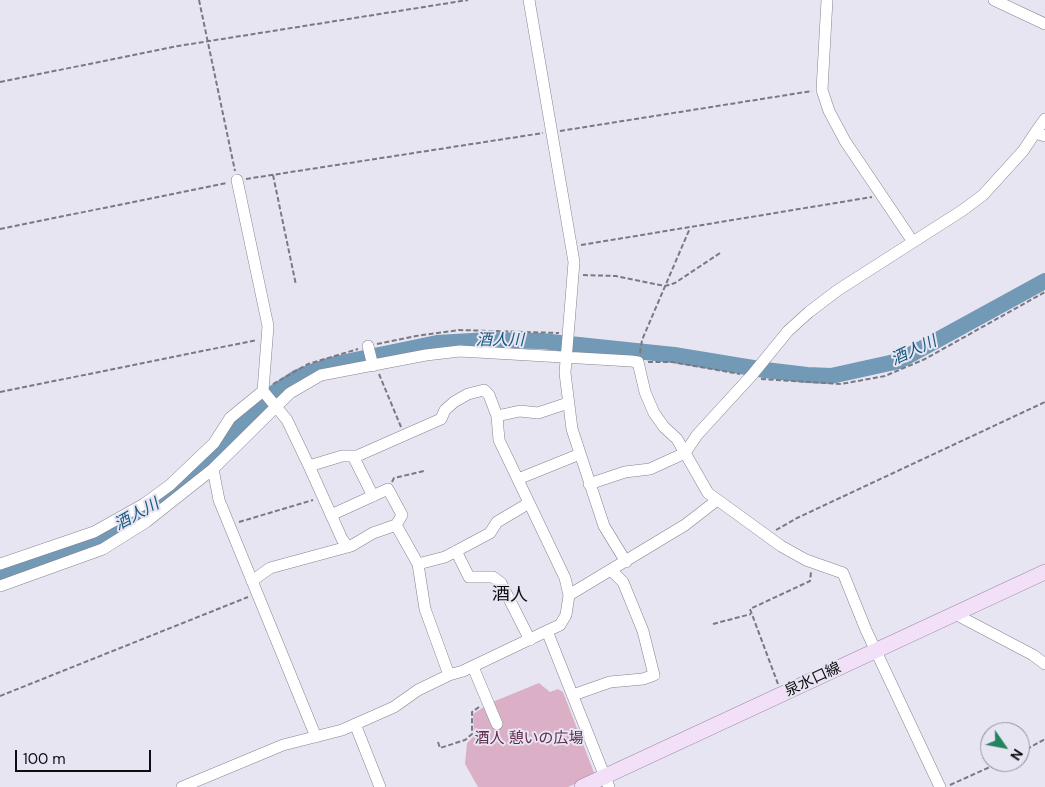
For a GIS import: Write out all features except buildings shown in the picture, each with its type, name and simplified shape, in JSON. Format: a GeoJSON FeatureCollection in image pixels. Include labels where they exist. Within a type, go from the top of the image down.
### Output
{"type":"FeatureCollection","features":[{"type":"Feature","properties":{"kind":"main road","name":"泉水口線"},"geometry":{"type":"LineString","coordinates":[[582,787],[606,782],[782,694],[1045,572]]}},
{"type":"Feature","properties":{"kind":"street"},"geometry":{"type":"LineString","coordinates":[[529,0],[571,246],[574,274],[565,356],[572,429],[604,526],[626,562]]}},
{"type":"Feature","properties":{"kind":"street"},"geometry":{"type":"LineString","coordinates":[[827,0],[822,90],[828,111],[845,141],[913,242]]}},
{"type":"Feature","properties":{"kind":"street"},"geometry":{"type":"LineString","coordinates":[[994,0],[1045,24]]}},
{"type":"Feature","properties":{"kind":"street"},"geometry":{"type":"LineString","coordinates":[[589,484],[625,472],[650,469],[685,452],[697,435],[750,378],[788,331],[809,312],[983,195],[1040,134],[1045,119]]}},
{"type":"Feature","properties":{"kind":"street"},"geometry":{"type":"LineString","coordinates":[[238,180],[265,310],[267,338],[263,391],[287,420],[342,539],[348,547]]}},
{"type":"Feature","properties":{"kind":"street"},"geometry":{"type":"LineString","coordinates":[[368,346],[373,366]]}},
{"type":"Feature","properties":{"kind":"street"},"geometry":{"type":"LineString","coordinates":[[0,586],[103,549],[146,522],[213,469],[290,393],[321,376],[426,355],[460,351],[638,362],[645,392],[654,413],[664,427],[677,439],[708,493],[716,501],[781,546],[813,562],[843,573],[876,650],[940,787]]}},
{"type":"Feature","properties":{"kind":"street"},"geometry":{"type":"LineString","coordinates":[[182,787],[283,745],[356,724],[394,707],[418,690],[449,675],[473,667],[560,624],[566,614],[569,595],[565,578],[499,440],[497,416],[489,395],[484,390],[468,394],[454,402],[445,410],[441,419],[353,456],[342,456],[309,466]]}},
{"type":"Feature","properties":{"kind":"street"},"geometry":{"type":"LineString","coordinates":[[0,564],[94,532],[132,512],[170,485],[214,443],[230,418],[263,391]]}},
{"type":"Feature","properties":{"kind":"street"},"geometry":{"type":"LineString","coordinates":[[497,416],[520,411],[538,413],[568,403]]}},
{"type":"Feature","properties":{"kind":"street"},"geometry":{"type":"LineString","coordinates":[[518,479],[580,454]]}},
{"type":"Feature","properties":{"kind":"street"},"geometry":{"type":"LineString","coordinates":[[353,456],[373,496]]}},
{"type":"Feature","properties":{"kind":"street"},"geometry":{"type":"LineString","coordinates":[[213,469],[214,485],[229,526],[316,737]]}},
{"type":"Feature","properties":{"kind":"street"},"geometry":{"type":"LineString","coordinates":[[252,581],[270,568],[348,547],[374,533],[396,525],[402,515],[388,489],[331,515]]}},
{"type":"Feature","properties":{"kind":"street"},"geometry":{"type":"LineString","coordinates":[[569,595],[612,571],[685,525],[716,501]]}},
{"type":"Feature","properties":{"kind":"street"},"geometry":{"type":"LineString","coordinates":[[418,564],[445,557],[490,533],[497,522],[529,504]]}},
{"type":"Feature","properties":{"kind":"street"},"geometry":{"type":"LineString","coordinates":[[396,525],[418,564],[425,609],[449,675]]}},
{"type":"Feature","properties":{"kind":"street"},"geometry":{"type":"LineString","coordinates":[[94,532],[103,549]]}},
{"type":"Feature","properties":{"kind":"street"},"geometry":{"type":"LineString","coordinates":[[456,551],[470,577],[493,577],[501,583],[530,640]]}},
{"type":"Feature","properties":{"kind":"street"},"geometry":{"type":"LineString","coordinates":[[572,695],[610,682],[644,679],[654,675],[644,631],[623,582],[612,571]]}},
{"type":"Feature","properties":{"kind":"street"},"geometry":{"type":"LineString","coordinates":[[955,614],[1033,655],[1045,664]]}},
{"type":"Feature","properties":{"kind":"street"},"geometry":{"type":"LineString","coordinates":[[547,631],[606,782]]}},
{"type":"Feature","properties":{"kind":"street"},"geometry":{"type":"LineString","coordinates":[[473,667],[497,724]]}},
{"type":"Feature","properties":{"kind":"street"},"geometry":{"type":"LineString","coordinates":[[356,724],[380,787]]}},
{"type":"Feature","properties":{"kind":"path"},"geometry":{"type":"LineString","coordinates":[[199,0],[238,180]]}},
{"type":"Feature","properties":{"kind":"path"},"geometry":{"type":"LineString","coordinates":[[0,82],[208,41],[468,0]]}},
{"type":"Feature","properties":{"kind":"path"},"geometry":{"type":"LineString","coordinates":[[0,229],[273,174],[822,90]]}},
{"type":"Feature","properties":{"kind":"path"},"geometry":{"type":"LineString","coordinates":[[273,174],[296,285]]}},
{"type":"Feature","properties":{"kind":"path"},"geometry":{"type":"LineString","coordinates":[[571,246],[870,199],[879,192]]}},
{"type":"Feature","properties":{"kind":"path"},"geometry":{"type":"LineString","coordinates":[[690,228],[642,340],[638,362],[672,362],[729,371],[750,378],[841,384],[885,376],[925,359],[1045,292]]}},
{"type":"Feature","properties":{"kind":"path"},"geometry":{"type":"LineString","coordinates":[[574,274],[616,276],[665,286],[675,283],[720,253]]}},
{"type":"Feature","properties":{"kind":"path"},"geometry":{"type":"LineString","coordinates":[[263,391],[308,364],[368,346],[416,336],[459,330],[567,334]]}},
{"type":"Feature","properties":{"kind":"path"},"geometry":{"type":"LineString","coordinates":[[0,392],[267,338]]}},
{"type":"Feature","properties":{"kind":"path"},"geometry":{"type":"LineString","coordinates":[[373,366],[382,378],[404,435]]}},
{"type":"Feature","properties":{"kind":"path"},"geometry":{"type":"LineString","coordinates":[[767,535],[797,518],[1045,402]]}},
{"type":"Feature","properties":{"kind":"path"},"geometry":{"type":"LineString","coordinates":[[388,489],[394,478],[424,471]]}},
{"type":"Feature","properties":{"kind":"path"},"geometry":{"type":"LineString","coordinates":[[229,526],[323,497]]}},
{"type":"Feature","properties":{"kind":"path"},"geometry":{"type":"LineString","coordinates":[[782,694],[750,609],[810,581],[813,562]]}},
{"type":"Feature","properties":{"kind":"path"},"geometry":{"type":"LineString","coordinates":[[0,696],[257,593]]}},
{"type":"Feature","properties":{"kind":"path"},"geometry":{"type":"LineString","coordinates":[[713,624],[751,614]]}},
{"type":"Feature","properties":{"kind":"path"},"geometry":{"type":"LineString","coordinates":[[438,742],[440,748],[466,740],[472,734],[472,712],[488,702]]}},
{"type":"Feature","properties":{"kind":"path"},"geometry":{"type":"LineString","coordinates":[[1030,747],[1045,739]]}},
{"type":"Feature","properties":{"kind":"path"},"geometry":{"type":"LineString","coordinates":[[946,787],[980,772]]}},
{"type":"Feature","properties":{"kind":"green space","name":"酒人 憩いの広場"},"geometry":{"type":"Polygon","coordinates":[[[539,683],[550,692],[558,689],[563,692],[595,775],[568,787],[478,787],[465,764],[467,743],[474,736],[473,714],[490,703],[539,683]]]}},
{"type":"Feature","properties":{"kind":"waterway","name":"酒人川"},"geometry":{"type":"LineString","coordinates":[[0,573],[119,529],[142,515],[165,499],[274,393],[298,377],[331,365],[437,343],[489,340],[541,341],[674,355],[765,370],[831,376],[899,361],[1045,281]]}},
{"type":"Feature","properties":{"kind":"district","name":"酒人"},"geometry":{"type":"Point","coordinates":[510,595]}}]}
